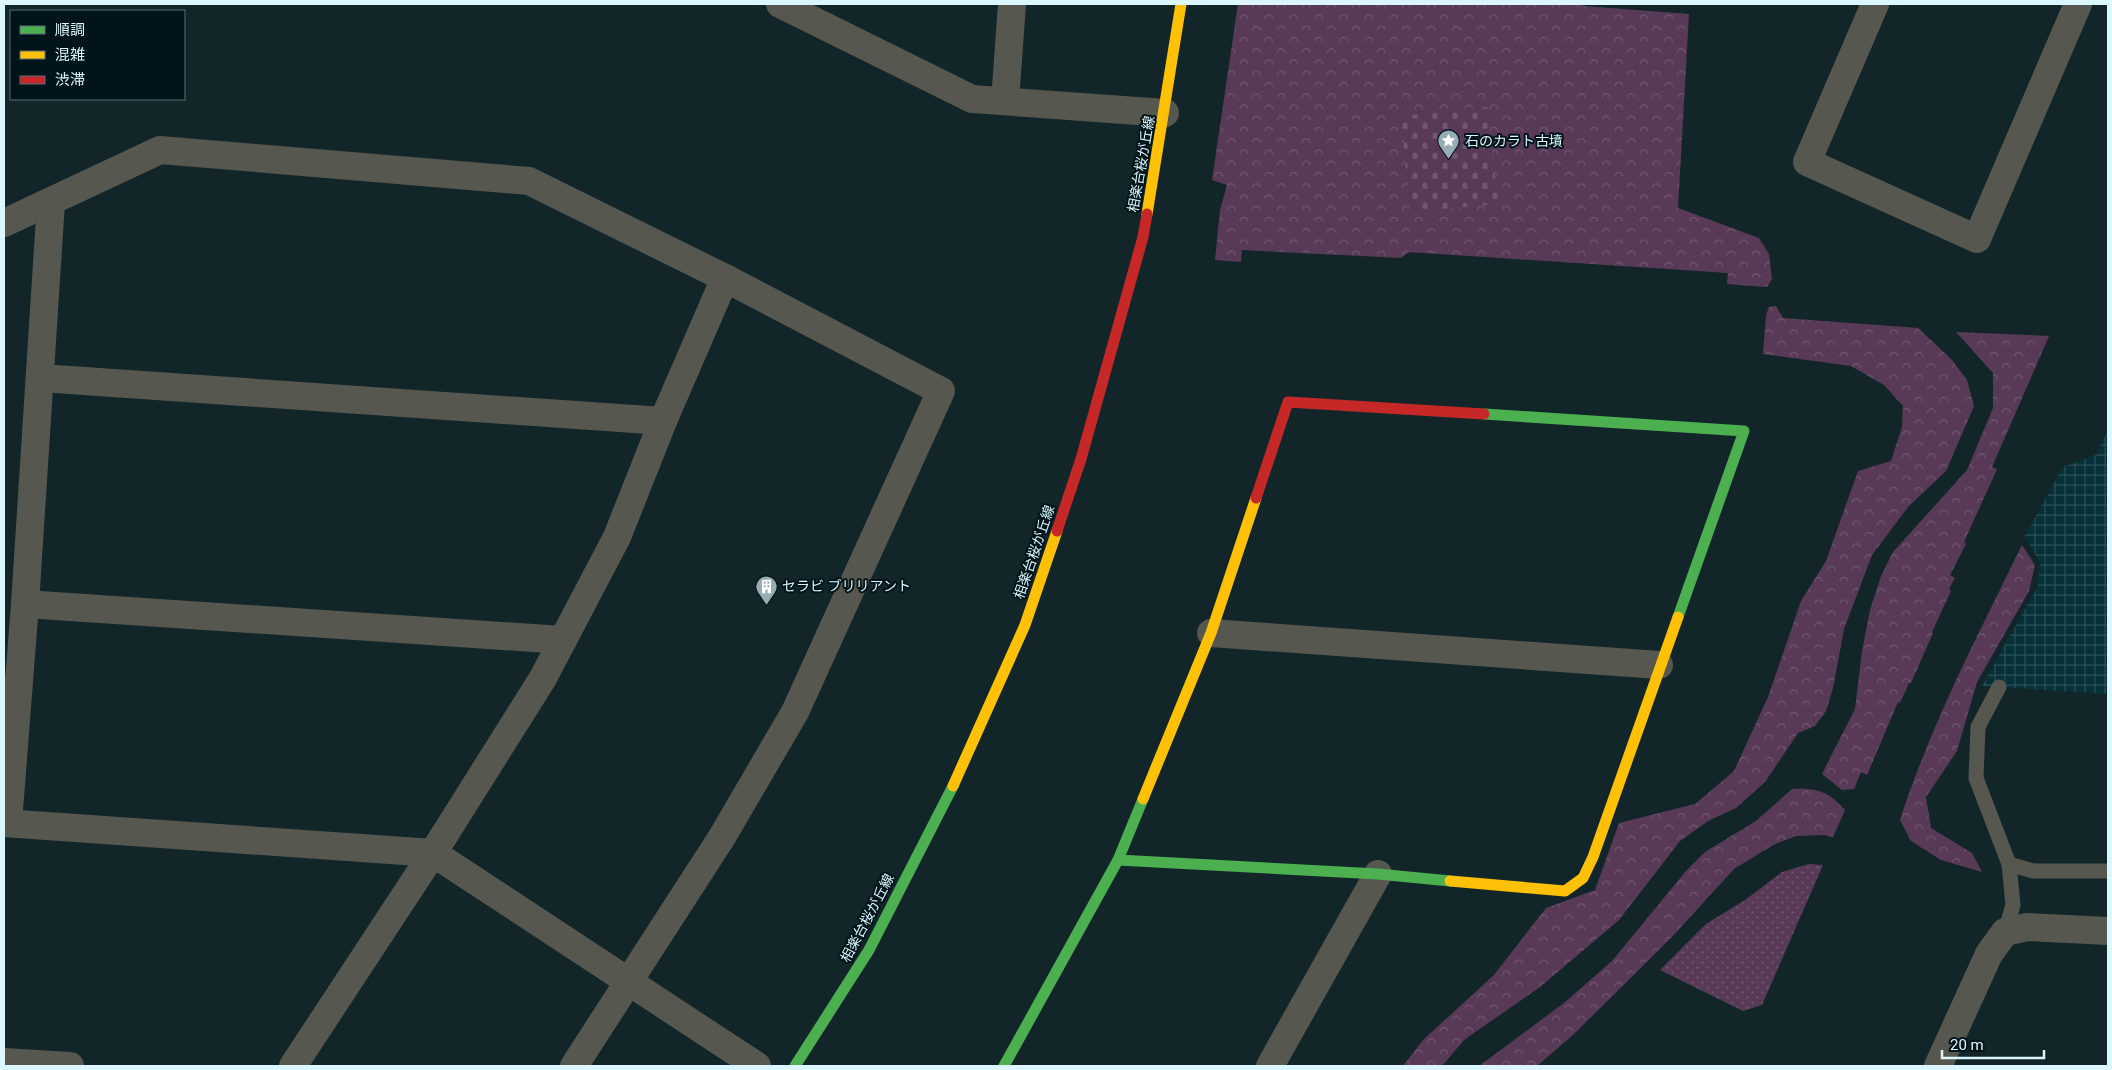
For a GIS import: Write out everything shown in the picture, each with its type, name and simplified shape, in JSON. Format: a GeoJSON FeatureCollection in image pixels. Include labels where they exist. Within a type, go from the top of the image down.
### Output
{"type":"FeatureCollection","features":[{"type":"Feature","properties":{"kind":"street"},"geometry":{"type":"LineString","coordinates":[[780,4],[972,99],[1165,113]]}},
{"type":"Feature","properties":{"kind":"street"},"geometry":{"type":"LineString","coordinates":[[1005,101],[1012,4]]}},
{"type":"Feature","properties":{"kind":"street","name":"相楽台桜が丘線"},"geometry":{"type":"LineString","coordinates":[[795,1066],[869,950],[967,758],[1025,625],[1081,459],[1143,237],[1165,113],[1181,4]]}},
{"type":"Feature","properties":{"kind":"street"},"geometry":{"type":"LineString","coordinates":[[1875,4],[1807,162],[1977,239],[2078,4]]}},
{"type":"Feature","properties":{"kind":"street"},"geometry":{"type":"LineString","coordinates":[[4,223],[160,150],[530,181],[724,278],[941,391],[795,712],[722,837],[631,982],[574,1066]]}},
{"type":"Feature","properties":{"kind":"street"},"geometry":{"type":"LineString","coordinates":[[51,202],[25,604],[6,823],[433,853],[757,1066]]}},
{"type":"Feature","properties":{"kind":"street"},"geometry":{"type":"LineString","coordinates":[[293,1066],[433,853],[543,678],[617,537],[663,421],[724,278]]}},
{"type":"Feature","properties":{"kind":"street"},"geometry":{"type":"LineString","coordinates":[[40,378],[663,421]]}},
{"type":"Feature","properties":{"kind":"street"},"geometry":{"type":"LineString","coordinates":[[1004,1066],[1118,860],[1211,633],[1288,402],[1744,431],[1592,857],[1583,878],[1565,892],[1378,874],[1118,860]]}},
{"type":"Feature","properties":{"kind":"street"},"geometry":{"type":"LineString","coordinates":[[25,604],[563,640]]}},
{"type":"Feature","properties":{"kind":"street"},"geometry":{"type":"LineString","coordinates":[[1211,633],[1659,665]]}},
{"type":"Feature","properties":{"kind":"street"},"geometry":{"type":"LineString","coordinates":[[1270,1066],[1378,874]]}},
{"type":"Feature","properties":{"kind":"street"},"geometry":{"type":"LineString","coordinates":[[1938,1066],[1990,954],[2005,932],[2027,927],[2108,931]]}},
{"type":"Feature","properties":{"kind":"street"},"geometry":{"type":"LineString","coordinates":[[4,1062],[70,1066]]}},
{"type":"Feature","properties":{"kind":"lane"},"geometry":{"type":"LineString","coordinates":[[1998,687],[1978,726],[1976,778],[2009,864],[2013,906],[2005,932]]}},
{"type":"Feature","properties":{"kind":"lane"},"geometry":{"type":"LineString","coordinates":[[2009,864],[2033,871],[2108,871]]}},
{"type":"Feature","properties":{"kind":"shaded area"},"geometry":{"type":"Polygon","coordinates":[[[2108,430],[2108,694],[1982,686],[2038,586],[2040,563],[2025,536],[2063,467],[2096,455],[2108,430]]]}},
{"type":"Feature","properties":{"kind":"green space"},"geometry":{"type":"Polygon","coordinates":[[[1238,4],[1580,4],[1584,6],[1689,14],[1678,208],[1759,238],[1769,254],[1772,279],[1767,287],[1727,284],[1728,273],[1409,252],[1401,258],[1242,250],[1241,262],[1215,260],[1220,210],[1227,185],[1212,180],[1238,4]]]}},
{"type":"Feature","properties":{"kind":"green space","name":"石のカラト古墳"},"geometry":{"type":"Polygon","coordinates":[[[1488,107],[1498,204],[1410,212],[1401,116],[1488,107]]]}},
{"type":"Feature","properties":{"kind":"green space"},"geometry":{"type":"Polygon","coordinates":[[[1776,306],[1783,318],[1918,328],[1952,360],[1967,380],[1974,406],[1946,471],[1908,507],[1872,555],[1844,629],[1833,688],[1826,711],[1815,726],[1798,733],[1765,782],[1736,808],[1708,821],[1680,841],[1619,920],[1540,987],[1464,1040],[1442,1066],[1403,1066],[1423,1040],[1494,975],[1546,908],[1595,890],[1619,823],[1695,804],[1734,771],[1768,697],[1801,601],[1826,561],[1858,471],[1891,461],[1902,427],[1903,406],[1884,385],[1851,366],[1763,354],[1766,315],[1769,307],[1776,306]]]}},
{"type":"Feature","properties":{"kind":"green space"},"geometry":{"type":"Polygon","coordinates":[[[1956,332],[2049,336],[1992,467],[1997,469],[1964,542],[1966,544],[1950,575],[1955,578],[1949,589],[1951,591],[1911,683],[1909,683],[1900,703],[1898,702],[1867,775],[1861,772],[1854,789],[1842,790],[1822,774],[1855,709],[1862,651],[1870,610],[1881,576],[1893,552],[1967,470],[1993,408],[1993,373],[1956,332]]]}},
{"type":"Feature","properties":{"kind":"green space"},"geometry":{"type":"Polygon","coordinates":[[[2022,545],[2035,565],[2029,591],[1977,682],[1957,751],[1926,797],[1931,828],[1972,853],[1982,872],[1941,860],[1911,841],[1900,820],[1912,784],[1941,715],[1972,646],[2022,545]]]}},
{"type":"Feature","properties":{"kind":"green space"},"geometry":{"type":"Polygon","coordinates":[[[1792,789],[1808,789],[1822,792],[1845,810],[1833,837],[1824,835],[1796,836],[1773,845],[1734,869],[1670,939],[1574,1034],[1537,1066],[1479,1066],[1564,1003],[1612,961],[1686,871],[1705,852],[1756,821],[1792,789]]]}},
{"type":"Feature","properties":{"kind":"green space"},"geometry":{"type":"Polygon","coordinates":[[[1809,864],[1823,865],[1762,1005],[1743,1011],[1660,970],[1706,924],[1745,900],[1782,872],[1809,864]]]}},
{"type":"Feature","properties":{"kind":"traffic: fast"},"geometry":{"type":"LineString","coordinates":[[1484,414],[1744,431],[1678,617]]}},
{"type":"Feature","properties":{"kind":"traffic: fast"},"geometry":{"type":"LineString","coordinates":[[795,1066],[869,950],[953,786]]}},
{"type":"Feature","properties":{"kind":"traffic: fast"},"geometry":{"type":"LineString","coordinates":[[1004,1066],[1118,860],[1143,799]]}},
{"type":"Feature","properties":{"kind":"traffic: fast"},"geometry":{"type":"LineString","coordinates":[[1118,860],[1378,874],[1450,881]]}},
{"type":"Feature","properties":{"kind":"traffic: slow"},"geometry":{"type":"LineString","coordinates":[[1147,214],[1181,4]]}},
{"type":"Feature","properties":{"kind":"traffic: slow"},"geometry":{"type":"LineString","coordinates":[[1143,799],[1211,633],[1256,498]]}},
{"type":"Feature","properties":{"kind":"traffic: slow"},"geometry":{"type":"LineString","coordinates":[[953,786],[1025,625],[1057,531]]}},
{"type":"Feature","properties":{"kind":"traffic: slow"},"geometry":{"type":"LineString","coordinates":[[1450,881],[1565,891],[1583,878],[1593,857],[1678,617]]}},
{"type":"Feature","properties":{"kind":"traffic: jam"},"geometry":{"type":"LineString","coordinates":[[1057,531],[1081,459],[1143,237],[1147,214]]}},
{"type":"Feature","properties":{"kind":"traffic: jam"},"geometry":{"type":"LineString","coordinates":[[1256,498],[1288,402],[1484,414]]}},
{"type":"Feature","properties":{"kind":"place","name":"石のカラト古墳"},"geometry":{"type":"Point","coordinates":[1449,160]}},
{"type":"Feature","properties":{"kind":"place","name":"セラビ ブリリアント"},"geometry":{"type":"Point","coordinates":[766,605]}}]}
